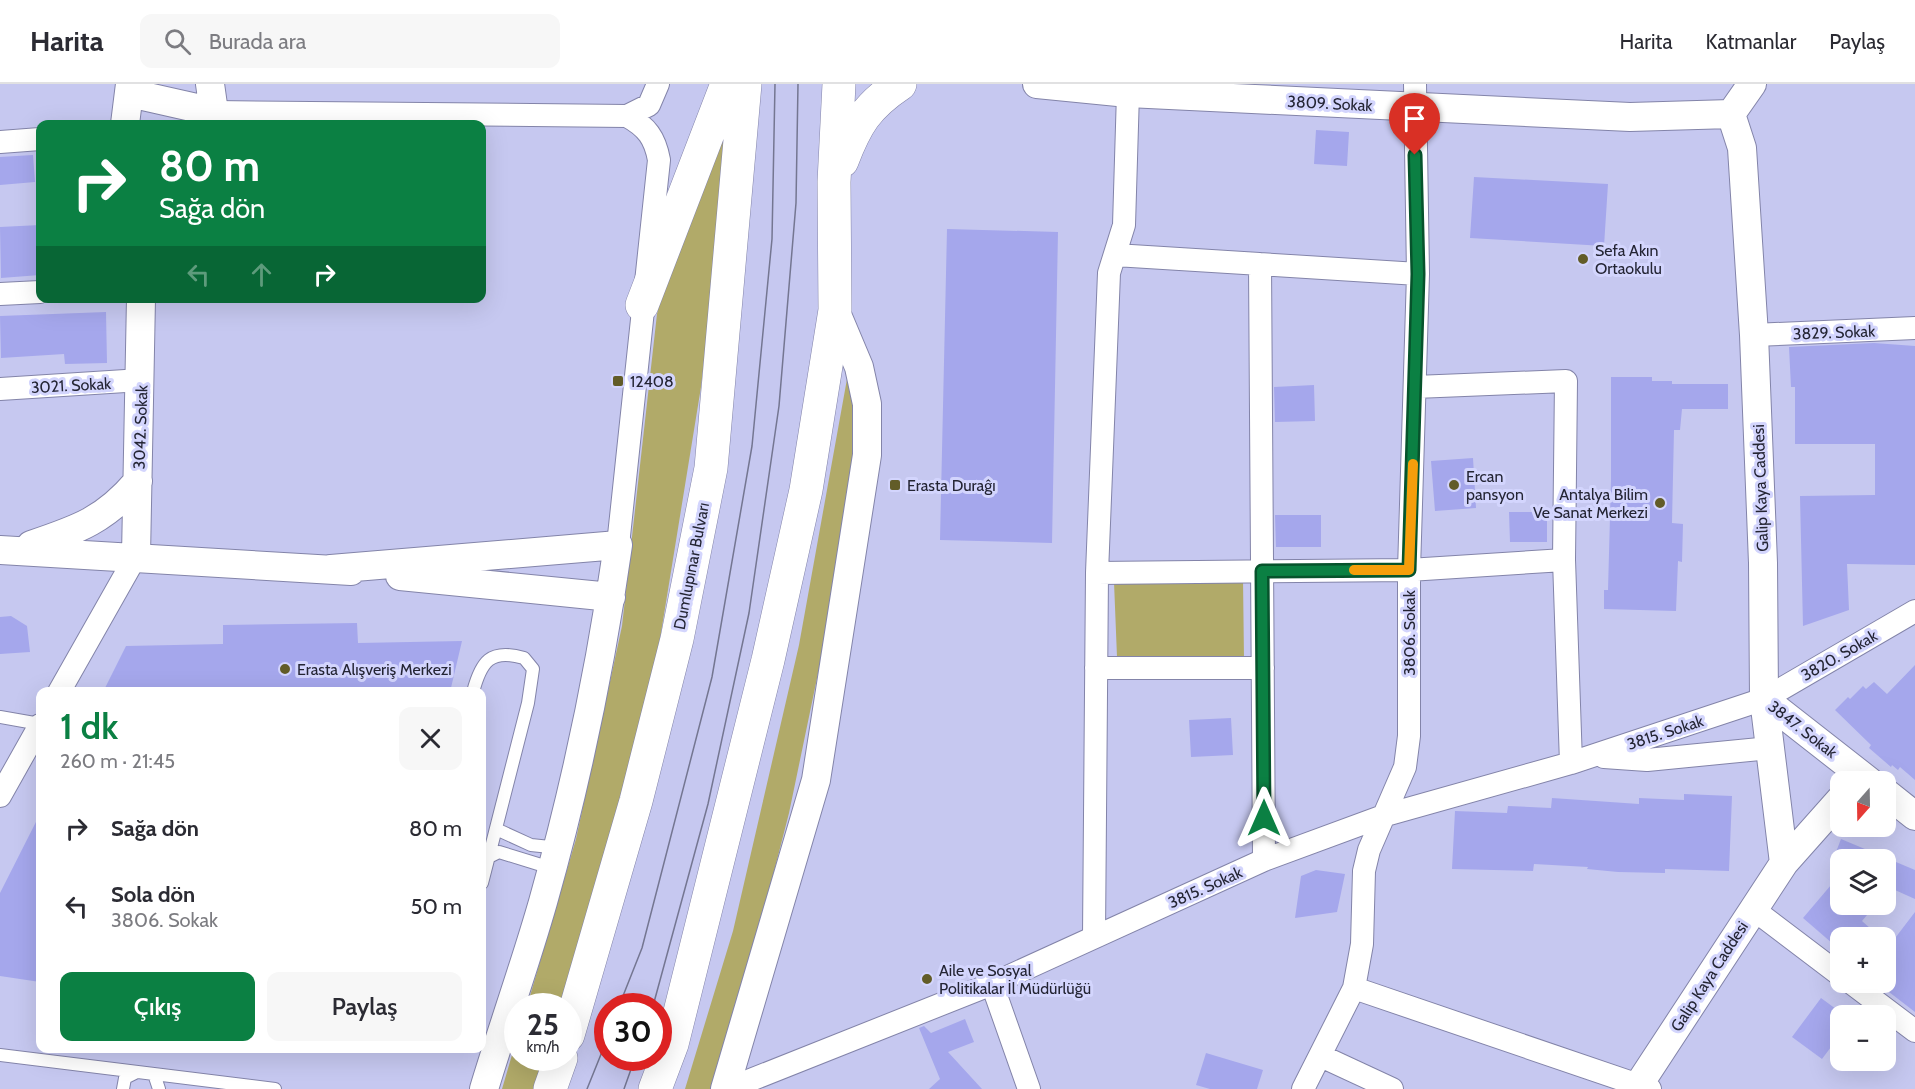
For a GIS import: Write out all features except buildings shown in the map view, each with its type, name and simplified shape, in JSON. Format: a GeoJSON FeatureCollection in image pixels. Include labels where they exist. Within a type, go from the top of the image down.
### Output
{"type":"FeatureCollection","features":[{"type":"Feature","properties":{"kind":"highway"},"geometry":{"type":"LineString","coordinates":[[642,305],[727,84]]}},
{"type":"Feature","properties":{"kind":"highway","name":"Dumlupınar Bulvarı"},"geometry":{"type":"LineString","coordinates":[[580,993],[636,801],[674,650],[711,468],[745,84]]}},
{"type":"Feature","properties":{"kind":"highway"},"geometry":{"type":"LineString","coordinates":[[656,1089],[672,1044],[773,637],[806,490],[835,310],[834,182],[839,84]]}},
{"type":"Feature","properties":{"kind":"highway"},"geometry":{"type":"LineString","coordinates":[[834,182],[855,128],[877,99],[900,84]]}},
{"type":"Feature","properties":{"kind":"highway"},"geometry":{"type":"LineString","coordinates":[[550,1089],[556,1071]]}},
{"type":"Feature","properties":{"kind":"street"},"geometry":{"type":"LineString","coordinates":[[210,84],[214,112]]}},
{"type":"Feature","properties":{"kind":"street"},"geometry":{"type":"LineString","coordinates":[[172,120],[179,115],[214,112],[627,116],[650,105],[658,84]]}},
{"type":"Feature","properties":{"kind":"street","name":"3809. Sokak"},"geometry":{"type":"LineString","coordinates":[[1037,84],[1093,87],[1128,93],[1414,96],[1630,117],[1731,114]]}},
{"type":"Feature","properties":{"kind":"street"},"geometry":{"type":"LineString","coordinates":[[1731,114],[1752,84]]}},
{"type":"Feature","properties":{"kind":"street"},"geometry":{"type":"LineString","coordinates":[[126,120],[130,88],[214,112]]}},
{"type":"Feature","properties":{"kind":"street"},"geometry":{"type":"LineString","coordinates":[[1094,936],[1097,573],[1109,273],[1124,225],[1128,93]]}},
{"type":"Feature","properties":{"kind":"street","name":"3806. Sokak"},"geometry":{"type":"LineString","coordinates":[[1303,1089],[1354,988],[1362,944],[1364,871],[1369,850],[1386,815],[1405,766],[1409,736],[1409,570],[1418,274],[1414,96]]}},
{"type":"Feature","properties":{"kind":"street","name":"Galip Kaya Caddesi"},"geometry":{"type":"LineString","coordinates":[[1731,114],[1742,148],[1754,335],[1763,563],[1764,699],[1784,863]]}},
{"type":"Feature","properties":{"kind":"street"},"geometry":{"type":"LineString","coordinates":[[484,1089],[559,837],[598,670],[618,545],[659,160],[656,144],[649,132],[640,123],[627,116]]}},
{"type":"Feature","properties":{"kind":"street"},"geometry":{"type":"LineString","coordinates":[[0,142],[36,140]]}},
{"type":"Feature","properties":{"kind":"street"},"geometry":{"type":"LineString","coordinates":[[1115,255],[1418,274]]}},
{"type":"Feature","properties":{"kind":"street"},"geometry":{"type":"LineString","coordinates":[[1260,264],[1264,860]]}},
{"type":"Feature","properties":{"kind":"street"},"geometry":{"type":"LineString","coordinates":[[0,294],[36,292]]}},
{"type":"Feature","properties":{"kind":"street","name":"3042. Sokak"},"geometry":{"type":"LineString","coordinates":[[136,556],[141,303]]}},
{"type":"Feature","properties":{"kind":"street"},"geometry":{"type":"LineString","coordinates":[[726,1089],[816,780],[867,455],[867,404],[859,367],[835,310]]}},
{"type":"Feature","properties":{"kind":"street","name":"3829. Sokak"},"geometry":{"type":"LineString","coordinates":[[1754,335],[1915,328]]}},
{"type":"Feature","properties":{"kind":"street","name":"3021. Sokak"},"geometry":{"type":"LineString","coordinates":[[0,389],[141,380]]}},
{"type":"Feature","properties":{"kind":"street"},"geometry":{"type":"LineString","coordinates":[[1415,387],[1566,381],[1564,560],[1571,763]]}},
{"type":"Feature","properties":{"kind":"street"},"geometry":{"type":"LineString","coordinates":[[13,554],[102,517],[123,500],[138,482]]}},
{"type":"Feature","properties":{"kind":"street"},"geometry":{"type":"LineString","coordinates":[[332,569],[618,545]]}},
{"type":"Feature","properties":{"kind":"street"},"geometry":{"type":"LineString","coordinates":[[13,554],[136,556],[332,569],[610,597]]}},
{"type":"Feature","properties":{"kind":"street"},"geometry":{"type":"LineString","coordinates":[[62,687],[136,556]]}},
{"type":"Feature","properties":{"kind":"street"},"geometry":{"type":"LineString","coordinates":[[1097,573],[1409,570],[1564,560]]}},
{"type":"Feature","properties":{"kind":"street","name":"3820. Sokak"},"geometry":{"type":"LineString","coordinates":[[1764,699],[1915,611]]}},
{"type":"Feature","properties":{"kind":"street"},"geometry":{"type":"LineString","coordinates":[[1096,668],[1263,668]]}},
{"type":"Feature","properties":{"kind":"street","name":"3815. Sokak"},"geometry":{"type":"LineString","coordinates":[[726,1089],[992,984],[1264,860],[1386,815],[1571,763],[1764,699]]}},
{"type":"Feature","properties":{"kind":"street","name":"3847. Sokak"},"geometry":{"type":"LineString","coordinates":[[1764,699],[1853,771]]}},
{"type":"Feature","properties":{"kind":"street"},"geometry":{"type":"LineString","coordinates":[[0,796],[36,732]]}},
{"type":"Feature","properties":{"kind":"street"},"geometry":{"type":"LineString","coordinates":[[1593,756],[1647,760],[1770,747]]}},
{"type":"Feature","properties":{"kind":"street"},"geometry":{"type":"LineString","coordinates":[[1896,801],[1915,816]]}},
{"type":"Feature","properties":{"kind":"street","name":"Galip Kaya Caddesi"},"geometry":{"type":"LineString","coordinates":[[1641,1087],[1784,863],[1830,811]]}},
{"type":"Feature","properties":{"kind":"street"},"geometry":{"type":"LineString","coordinates":[[1753,909],[1830,967]]}},
{"type":"Feature","properties":{"kind":"street"},"geometry":{"type":"LineString","coordinates":[[992,984],[1029,1089]]}},
{"type":"Feature","properties":{"kind":"street"},"geometry":{"type":"LineString","coordinates":[[1354,988],[1641,1087]]}},
{"type":"Feature","properties":{"kind":"street"},"geometry":{"type":"LineString","coordinates":[[1865,993],[1915,1031]]}},
{"type":"Feature","properties":{"kind":"street"},"geometry":{"type":"LineString","coordinates":[[1321,1056],[1392,1089]]}},
{"type":"Feature","properties":{"kind":"lane"},"geometry":{"type":"LineString","coordinates":[[474,687],[479,670],[487,660],[499,655],[524,658],[532,669],[528,703],[486,868]]}},
{"type":"Feature","properties":{"kind":"lane"},"geometry":{"type":"LineString","coordinates":[[0,717],[36,724]]}},
{"type":"Feature","properties":{"kind":"lane"},"geometry":{"type":"LineString","coordinates":[[496,829],[531,845],[550,847],[559,837]]}},
{"type":"Feature","properties":{"kind":"lane"},"geometry":{"type":"LineString","coordinates":[[489,857],[499,852],[551,868]]}},
{"type":"Feature","properties":{"kind":"lane"},"geometry":{"type":"LineString","coordinates":[[0,1055],[275,1089]]}},
{"type":"Feature","properties":{"kind":"lane"},"geometry":{"type":"LineString","coordinates":[[123,1089],[125,1078],[136,1072]]}},
{"type":"Feature","properties":{"kind":"lane"},"geometry":{"type":"LineString","coordinates":[[154,1074],[159,1089]]}},
{"type":"Feature","properties":{"kind":"shaded area"},"geometry":{"type":"Polygon","coordinates":[[[724,113],[727,160],[701,387],[654,676],[597,885],[563,993],[531,993],[576,839],[622,626],[657,314],[676,233],[724,113]]]}},
{"type":"Feature","properties":{"kind":"shaded area"},"geometry":{"type":"Polygon","coordinates":[[[847,379],[858,427],[837,582],[789,813],[726,1059],[715,1089],[685,1089],[733,931],[799,645],[847,379]]]}},
{"type":"Feature","properties":{"kind":"shaded area"},"geometry":{"type":"Polygon","coordinates":[[[1243,579],[1244,659],[1117,657],[1114,582],[1243,579]]]}},
{"type":"Feature","properties":{"kind":"shaded area"},"geometry":{"type":"Polygon","coordinates":[[[507,1071],[539,1071],[534,1089],[502,1089],[507,1071]]]}},
{"type":"Feature","properties":{"kind":"tram line"},"geometry":{"type":"LineString","coordinates":[[624,993],[642,948],[712,677],[752,446],[772,239],[775,84]]}},
{"type":"Feature","properties":{"kind":"tram line"},"geometry":{"type":"LineString","coordinates":[[657,993],[708,804],[749,613],[779,406],[796,203],[798,84]]}},
{"type":"Feature","properties":{"kind":"tram line"},"geometry":{"type":"LineString","coordinates":[[587,1089],[594,1071]]}},
{"type":"Feature","properties":{"kind":"tram line"},"geometry":{"type":"LineString","coordinates":[[624,1089],[630,1071]]}},
{"type":"Feature","properties":{"kind":"slow traffic"},"geometry":{"type":"LineString","coordinates":[[1354,570],[1409,570],[1413,464]]}},
{"type":"Feature","properties":{"kind":"place","name":"Sefa Akın Ortaokulu"},"geometry":{"type":"Point","coordinates":[1583,259]}},
{"type":"Feature","properties":{"kind":"place","name":"12408"},"geometry":{"type":"Point","coordinates":[618,381]}},
{"type":"Feature","properties":{"kind":"place","name":"Erasta Duraĝı"},"geometry":{"type":"Point","coordinates":[895,485]}},
{"type":"Feature","properties":{"kind":"place","name":"Ercan pansyon"},"geometry":{"type":"Point","coordinates":[1454,485]}},
{"type":"Feature","properties":{"kind":"place","name":"Antalya Bilim Ve Sanat Merkezi"},"geometry":{"type":"Point","coordinates":[1660,503]}},
{"type":"Feature","properties":{"kind":"place","name":"Erasta Alışveriş Merkezi"},"geometry":{"type":"Point","coordinates":[285,669]}},
{"type":"Feature","properties":{"kind":"place","name":"Aile ve Sosyal Politikalar İl Müdürlüğü"},"geometry":{"type":"Point","coordinates":[927,979]}},
{"type":"Feature","properties":{"kind":"route"},"geometry":{"type":"LineString","coordinates":[[1264,818],[1262,571],[1409,570],[1418,274],[1415,155]]}}]}
